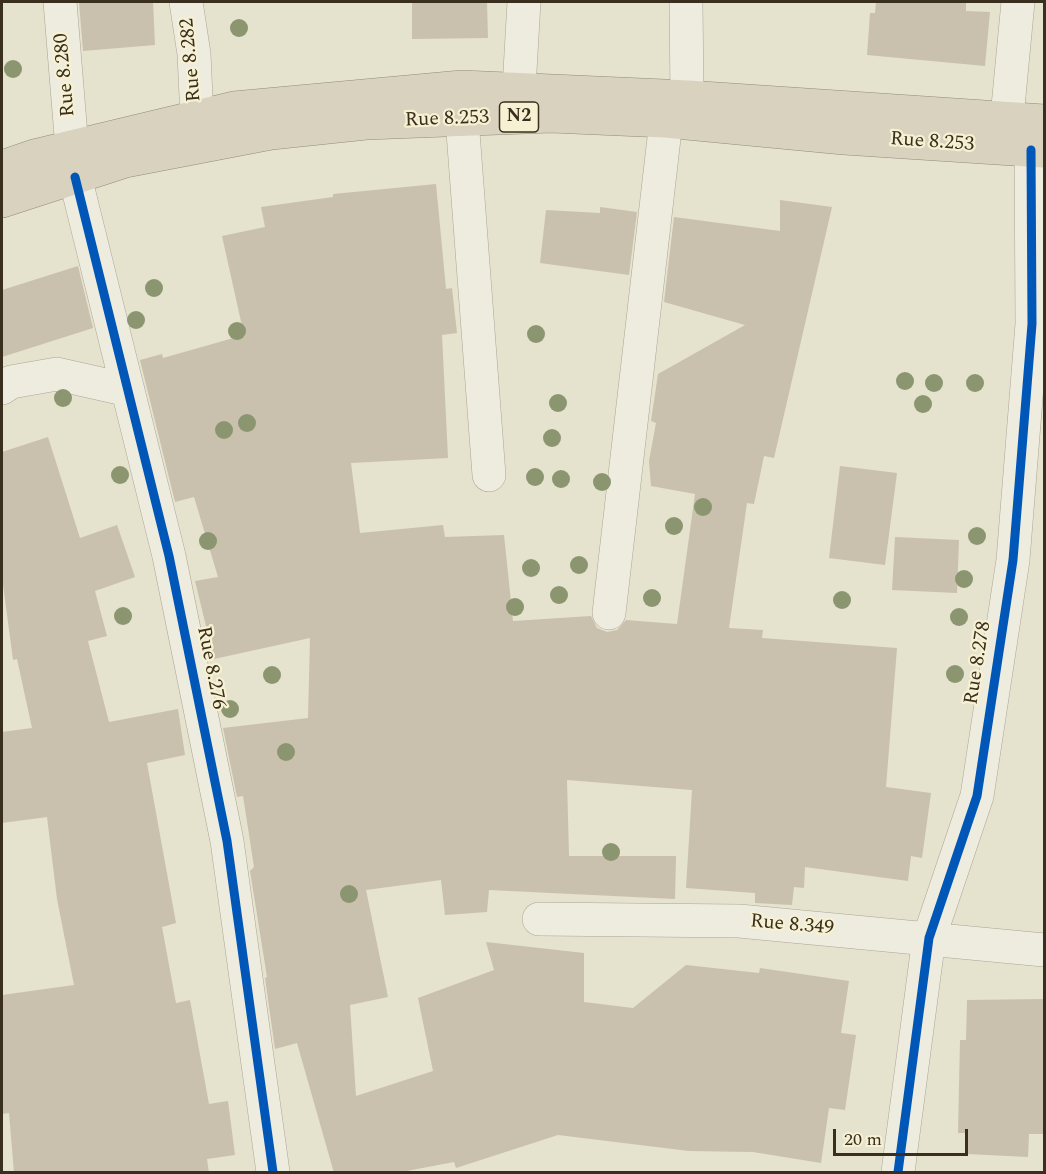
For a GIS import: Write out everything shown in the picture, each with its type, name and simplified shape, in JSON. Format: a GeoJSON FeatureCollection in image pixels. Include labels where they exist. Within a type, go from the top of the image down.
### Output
{"type":"FeatureCollection","features":[{"type":"Feature","properties":{"kind":"highway","name":"Rue 8.253"},"geometry":{"type":"LineString","coordinates":[[2,201],[74,162],[197,118],[234,108],[462,87],[687,97],[1044,121]]}},
{"type":"Feature","properties":{"kind":"highway","name":"Rue 8.253"},"geometry":{"type":"LineString","coordinates":[[2,167],[125,161],[271,133],[366,123],[551,116],[666,122],[843,138],[1038,150]]}},
{"type":"Feature","properties":{"kind":"street","name":"Rue 8.280"},"geometry":{"type":"LineString","coordinates":[[60,2],[74,162]]}},
{"type":"Feature","properties":{"kind":"street","name":"Rue 8.282"},"geometry":{"type":"LineString","coordinates":[[186,2],[194,54],[197,118]]}},
{"type":"Feature","properties":{"kind":"street"},"geometry":{"type":"LineString","coordinates":[[519,88],[524,2]]}},
{"type":"Feature","properties":{"kind":"street"},"geometry":{"type":"LineString","coordinates":[[686,2],[687,97]]}},
{"type":"Feature","properties":{"kind":"street"},"geometry":{"type":"LineString","coordinates":[[1007,117],[1018,2]]}},
{"type":"Feature","properties":{"kind":"street"},"geometry":{"type":"LineString","coordinates":[[462,119],[489,475]]}},
{"type":"Feature","properties":{"kind":"street"},"geometry":{"type":"LineString","coordinates":[[609,613],[666,122]]}},
{"type":"Feature","properties":{"kind":"street","name":"Rue 8.278"},"geometry":{"type":"LineString","coordinates":[[898,1173],[929,938],[977,796],[1013,560],[1032,324],[1038,150]]}},
{"type":"Feature","properties":{"kind":"street","name":"Rue 8.276"},"geometry":{"type":"LineString","coordinates":[[74,162],[169,556],[226,841],[273,1173]]}},
{"type":"Feature","properties":{"kind":"street"},"geometry":{"type":"LineString","coordinates":[[2,388],[10,382],[57,374],[128,390]]}},
{"type":"Feature","properties":{"kind":"street","name":"Rue 8.349"},"geometry":{"type":"LineString","coordinates":[[539,919],[739,921],[1044,950]]}},
{"type":"Feature","properties":{"kind":"building"},"geometry":{"type":"Polygon","coordinates":[[[79,2],[153,2],[155,45],[83,51],[79,2]]]}},
{"type":"Feature","properties":{"kind":"building"},"geometry":{"type":"Polygon","coordinates":[[[412,2],[487,2],[488,38],[412,39],[412,2]]]}},
{"type":"Feature","properties":{"kind":"building"},"geometry":{"type":"Polygon","coordinates":[[[876,2],[966,2],[966,11],[990,12],[985,66],[867,55],[870,13],[875,13],[876,2]]]}},
{"type":"Feature","properties":{"kind":"building"},"geometry":{"type":"Polygon","coordinates":[[[436,184],[446,289],[452,288],[457,333],[442,335],[448,458],[351,463],[360,533],[443,525],[445,537],[504,535],[513,621],[591,616],[597,628],[607,632],[617,630],[626,620],[677,624],[695,494],[651,486],[649,461],[656,423],[651,421],[658,374],[745,325],[664,302],[674,217],[780,231],[780,200],[832,207],[774,458],[764,456],[754,504],[747,503],[729,628],[763,630],[762,638],[897,648],[886,787],[931,793],[922,858],[911,856],[908,881],[805,867],[804,888],[794,887],[792,905],[755,903],[755,893],[686,888],[692,790],[567,780],[569,856],[676,856],[675,899],[489,890],[487,912],[445,915],[441,880],[366,890],[388,997],[350,1005],[356,1096],[433,1071],[418,998],[494,970],[486,942],[584,953],[584,1002],[633,1008],[686,965],[759,973],[760,968],[849,981],[841,1033],[856,1035],[845,1110],[829,1108],[821,1163],[753,1152],[689,1151],[558,1135],[456,1168],[454,1162],[396,1173],[334,1173],[297,1043],[275,1049],[265,978],[267,977],[250,871],[254,867],[243,796],[237,797],[223,728],[308,718],[310,638],[214,659],[195,581],[218,577],[194,497],[175,502],[140,360],[162,354],[163,358],[244,335],[222,236],[265,227],[261,207],[333,197],[333,194],[436,184]]]}},
{"type":"Feature","properties":{"kind":"building"},"geometry":{"type":"Polygon","coordinates":[[[600,207],[637,212],[629,275],[540,263],[546,210],[600,213],[600,207]]]}},
{"type":"Feature","properties":{"kind":"building"},"geometry":{"type":"Polygon","coordinates":[[[78,266],[93,328],[2,357],[2,290],[78,266]]]}},
{"type":"Feature","properties":{"kind":"building"},"geometry":{"type":"Polygon","coordinates":[[[48,437],[80,538],[117,525],[135,577],[95,591],[107,636],[88,641],[109,722],[178,709],[185,755],[147,763],[176,923],[162,927],[176,1003],[190,1000],[209,1104],[228,1101],[235,1155],[207,1159],[209,1173],[14,1173],[9,1113],[2,1114],[2,995],[74,985],[57,899],[47,817],[2,823],[2,732],[32,728],[17,659],[13,660],[2,577],[2,452],[48,437]]]}},
{"type":"Feature","properties":{"kind":"building"},"geometry":{"type":"Polygon","coordinates":[[[840,466],[897,473],[885,565],[829,558],[840,466]]]}},
{"type":"Feature","properties":{"kind":"building"},"geometry":{"type":"Polygon","coordinates":[[[895,537],[959,540],[957,593],[892,590],[895,537]]]}},
{"type":"Feature","properties":{"kind":"building"},"geometry":{"type":"Polygon","coordinates":[[[1044,999],[1044,1134],[1029,1134],[1028,1157],[967,1154],[968,1133],[958,1133],[960,1040],[966,1040],[967,1000],[1044,999]]]}},
{"type":"Feature","properties":{"kind":"cycle path"},"geometry":{"type":"LineString","coordinates":[[898,1172],[929,938],[977,796],[1013,560],[1032,324],[1031,150]]}},
{"type":"Feature","properties":{"kind":"cycle path"},"geometry":{"type":"LineString","coordinates":[[75,177],[169,556],[227,841],[273,1172]]}}]}
